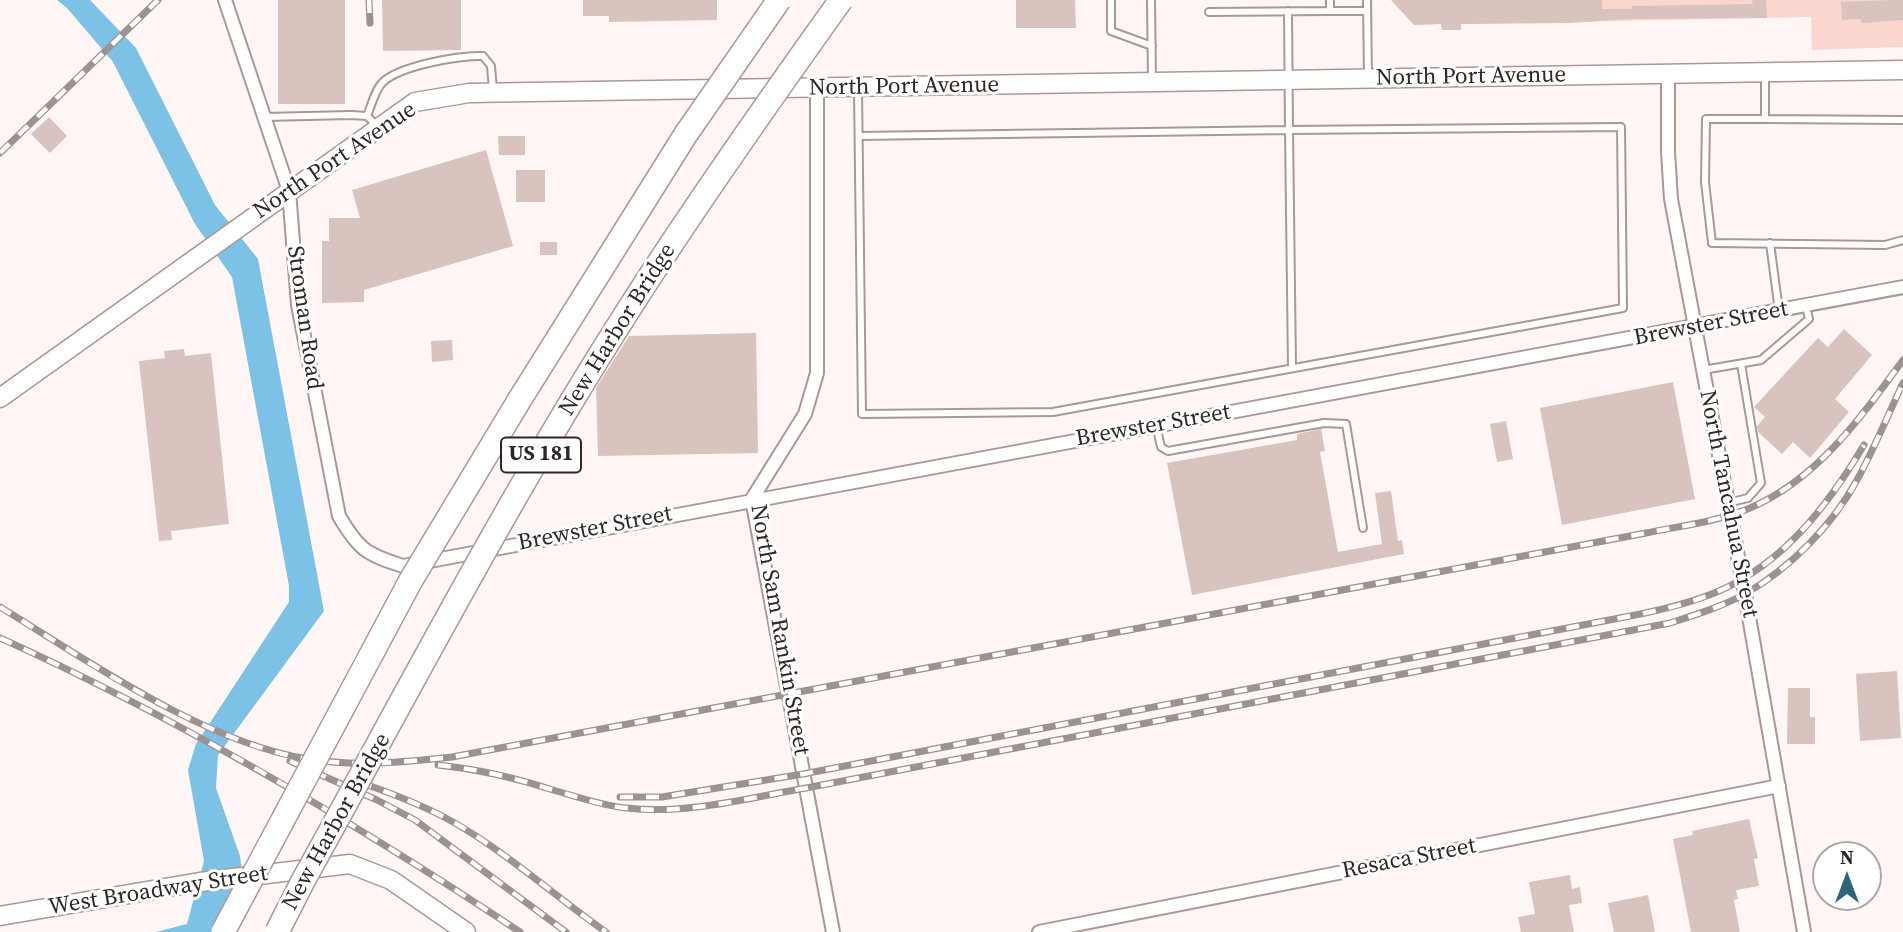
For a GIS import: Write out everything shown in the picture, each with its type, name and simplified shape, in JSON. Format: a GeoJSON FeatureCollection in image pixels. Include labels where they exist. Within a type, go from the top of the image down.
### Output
{"type":"FeatureCollection","features":[{"type":"Feature","properties":{"kind":"highway","name":"New Harbor Bridge"},"geometry":{"type":"LineString","coordinates":[[223,932],[411,580],[520,399],[686,134],[779,0]]}},
{"type":"Feature","properties":{"kind":"highway","name":"New Harbor Bridge"},"geometry":{"type":"LineString","coordinates":[[277,932],[520,490],[627,311],[712,181],[841,0]]}},
{"type":"Feature","properties":{"kind":"main road","name":"North Port Avenue"},"geometry":{"type":"LineString","coordinates":[[0,398],[289,191],[373,122],[415,102],[469,93],[1903,70]]}},
{"type":"Feature","properties":{"kind":"main road","name":"West Broadway Street"},"geometry":{"type":"LineString","coordinates":[[0,916],[200,882],[350,864],[391,880],[466,932]]}},
{"type":"Feature","properties":{"kind":"street","name":"Stroman Road"},"geometry":{"type":"LineString","coordinates":[[225,0],[289,191],[298,305],[339,516],[355,543],[376,557],[403,566]]}},
{"type":"Feature","properties":{"kind":"street","name":"North Tancahua Street"},"geometry":{"type":"LineString","coordinates":[[1668,74],[1671,199],[1804,932]]}},
{"type":"Feature","properties":{"kind":"street","name":"North Sam Rankin Street"},"geometry":{"type":"LineString","coordinates":[[817,88],[817,373],[806,414],[752,499],[833,932]]}},
{"type":"Feature","properties":{"kind":"street","name":"Brewster Street"},"geometry":{"type":"LineString","coordinates":[[403,566],[1903,287]]}},
{"type":"Feature","properties":{"kind":"street","name":"Resaca Street"},"geometry":{"type":"LineString","coordinates":[[1039,932],[1779,786]]}},
{"type":"Feature","properties":{"kind":"lane"},"geometry":{"type":"LineString","coordinates":[[1111,0],[1111,31],[1152,46]]}},
{"type":"Feature","properties":{"kind":"lane"},"geometry":{"type":"LineString","coordinates":[[1151,0],[1152,83]]}},
{"type":"Feature","properties":{"kind":"lane"},"geometry":{"type":"LineString","coordinates":[[1329,0],[1330,11]]}},
{"type":"Feature","properties":{"kind":"lane"},"geometry":{"type":"LineString","coordinates":[[1367,0],[1368,79]]}},
{"type":"Feature","properties":{"kind":"lane"},"geometry":{"type":"LineString","coordinates":[[1288,11],[1292,368]]}},
{"type":"Feature","properties":{"kind":"lane"},"geometry":{"type":"LineString","coordinates":[[1209,12],[1367,11]]}},
{"type":"Feature","properties":{"kind":"lane"},"geometry":{"type":"LineString","coordinates":[[264,117],[373,122],[382,83],[395,75],[449,58],[482,56],[491,66],[493,93]]}},
{"type":"Feature","properties":{"kind":"lane"},"geometry":{"type":"LineString","coordinates":[[1765,72],[1765,119]]}},
{"type":"Feature","properties":{"kind":"lane"},"geometry":{"type":"LineString","coordinates":[[858,88],[862,414],[1052,412],[1623,307],[1621,127],[859,136]]}},
{"type":"Feature","properties":{"kind":"lane"},"geometry":{"type":"LineString","coordinates":[[1903,120],[1706,119],[1705,182],[1712,243],[1885,245],[1903,240]]}},
{"type":"Feature","properties":{"kind":"lane"},"geometry":{"type":"LineString","coordinates":[[1770,243],[1779,311]]}},
{"type":"Feature","properties":{"kind":"lane"},"geometry":{"type":"LineString","coordinates":[[1703,370],[1761,360],[1809,318],[1806,306]]}},
{"type":"Feature","properties":{"kind":"lane"},"geometry":{"type":"LineString","coordinates":[[1727,503],[1748,498],[1761,482],[1741,364]]}},
{"type":"Feature","properties":{"kind":"lane"},"geometry":{"type":"LineString","coordinates":[[1156,425],[1161,447],[1168,451],[1325,423],[1346,424],[1363,528]]}},
{"type":"Feature","properties":{"kind":"shaded area"},"geometry":{"type":"Polygon","coordinates":[[[1397,0],[1903,0],[1903,47],[1812,50],[1811,17],[1461,24],[1461,30],[1442,30],[1441,24],[1414,25],[1398,7],[1397,0]]]}},
{"type":"Feature","properties":{"kind":"water"},"geometry":{"type":"Polygon","coordinates":[[[57,0],[90,0],[136,48],[215,205],[258,259],[324,611],[218,755],[216,788],[240,856],[246,901],[231,932],[156,932],[187,924],[204,861],[188,770],[196,744],[289,602],[289,586],[232,277],[195,224],[113,62],[57,0]]]}},
{"type":"Feature","properties":{"kind":"building"},"geometry":{"type":"Polygon","coordinates":[[[278,0],[345,0],[345,104],[278,104],[278,0]]]}},
{"type":"Feature","properties":{"kind":"building"},"geometry":{"type":"Polygon","coordinates":[[[382,0],[461,0],[461,50],[383,51],[382,0]]]}},
{"type":"Feature","properties":{"kind":"building"},"geometry":{"type":"Polygon","coordinates":[[[583,0],[717,0],[717,20],[609,22],[609,16],[583,16],[583,0]]]}},
{"type":"Feature","properties":{"kind":"building"},"geometry":{"type":"Polygon","coordinates":[[[1016,0],[1075,0],[1076,28],[1016,28],[1016,0]]]}},
{"type":"Feature","properties":{"kind":"building"},"geometry":{"type":"Polygon","coordinates":[[[1391,0],[1602,0],[1602,9],[1632,9],[1632,6],[1753,4],[1752,0],[1766,0],[1767,18],[1461,24],[1461,30],[1442,30],[1441,24],[1414,25],[1391,0]]]}},
{"type":"Feature","properties":{"kind":"building"},"geometry":{"type":"Polygon","coordinates":[[[1903,0],[1903,20],[1861,23],[1861,19],[1842,20],[1841,2],[1903,0]]]}},
{"type":"Feature","properties":{"kind":"building"},"geometry":{"type":"Polygon","coordinates":[[[49,117],[67,136],[50,153],[31,134],[49,117]]]}},
{"type":"Feature","properties":{"kind":"building"},"geometry":{"type":"Polygon","coordinates":[[[498,136],[525,136],[525,155],[499,155],[498,136]]]}},
{"type":"Feature","properties":{"kind":"building"},"geometry":{"type":"Polygon","coordinates":[[[486,150],[513,246],[364,290],[364,302],[322,303],[322,241],[329,241],[329,218],[360,218],[352,190],[486,150]]]}},
{"type":"Feature","properties":{"kind":"building"},"geometry":{"type":"Polygon","coordinates":[[[516,170],[545,170],[545,202],[516,202],[516,170]]]}},
{"type":"Feature","properties":{"kind":"building"},"geometry":{"type":"Polygon","coordinates":[[[540,242],[557,242],[557,255],[540,255],[540,242]]]}},
{"type":"Feature","properties":{"kind":"building"},"geometry":{"type":"Polygon","coordinates":[[[1844,329],[1872,355],[1835,399],[1849,412],[1810,458],[1793,442],[1782,454],[1758,432],[1757,426],[1765,417],[1754,407],[1818,338],[1828,347],[1844,329]]]}},
{"type":"Feature","properties":{"kind":"building"},"geometry":{"type":"Polygon","coordinates":[[[756,333],[758,453],[598,456],[596,388],[629,336],[756,333]]]}},
{"type":"Feature","properties":{"kind":"building"},"geometry":{"type":"Polygon","coordinates":[[[452,340],[453,360],[432,362],[431,341],[452,340]]]}},
{"type":"Feature","properties":{"kind":"building"},"geometry":{"type":"Polygon","coordinates":[[[184,349],[185,356],[211,353],[229,524],[171,531],[172,540],[159,541],[139,361],[165,358],[164,351],[184,349]]]}},
{"type":"Feature","properties":{"kind":"building"},"geometry":{"type":"Polygon","coordinates":[[[1673,382],[1695,499],[1562,525],[1540,408],[1673,382]]]}},
{"type":"Feature","properties":{"kind":"building"},"geometry":{"type":"Polygon","coordinates":[[[1506,421],[1513,459],[1497,462],[1490,424],[1506,421]]]}},
{"type":"Feature","properties":{"kind":"building"},"geometry":{"type":"Polygon","coordinates":[[[1321,429],[1325,451],[1320,452],[1338,552],[1382,544],[1375,493],[1391,491],[1398,541],[1402,540],[1404,554],[1192,595],[1167,463],[1297,440],[1297,434],[1321,429]]]}},
{"type":"Feature","properties":{"kind":"building"},"geometry":{"type":"Polygon","coordinates":[[[1897,671],[1901,738],[1860,741],[1856,674],[1897,671]]]}},
{"type":"Feature","properties":{"kind":"building"},"geometry":{"type":"Polygon","coordinates":[[[1788,688],[1810,688],[1810,717],[1815,717],[1815,744],[1787,744],[1788,688]]]}},
{"type":"Feature","properties":{"kind":"building"},"geometry":{"type":"Polygon","coordinates":[[[1749,819],[1758,858],[1754,859],[1759,886],[1736,890],[1738,899],[1734,900],[1740,932],[1691,932],[1673,839],[1693,835],[1692,831],[1749,819]]]}},
{"type":"Feature","properties":{"kind":"building"},"geometry":{"type":"Polygon","coordinates":[[[1570,875],[1572,889],[1580,887],[1582,903],[1569,905],[1574,932],[1521,932],[1518,917],[1535,914],[1529,882],[1570,875]]]}},
{"type":"Feature","properties":{"kind":"building"},"geometry":{"type":"Polygon","coordinates":[[[1648,895],[1655,932],[1614,932],[1608,903],[1648,895]]]}},
{"type":"Feature","properties":{"kind":"railway"},"geometry":{"type":"LineString","coordinates":[[0,153],[158,0]]}},
{"type":"Feature","properties":{"kind":"railway"},"geometry":{"type":"LineString","coordinates":[[369,0],[370,23]]}},
{"type":"Feature","properties":{"kind":"railway"},"geometry":{"type":"LineString","coordinates":[[0,607],[148,697],[228,736],[268,750],[308,759],[344,763],[452,757],[1725,517],[1750,508],[1797,481],[1854,424],[1903,360]]}},
{"type":"Feature","properties":{"kind":"railway"},"geometry":{"type":"LineString","coordinates":[[438,765],[496,774],[616,807],[649,810],[694,807],[739,801],[1670,623],[1745,594],[1794,559],[1847,497],[1903,383]]}},
{"type":"Feature","properties":{"kind":"railway"},"geometry":{"type":"LineString","coordinates":[[620,797],[662,797],[803,774],[1661,610],[1719,591],[1743,579],[1784,548],[1820,510],[1864,445]]}},
{"type":"Feature","properties":{"kind":"railway"},"geometry":{"type":"LineString","coordinates":[[0,638],[135,703],[266,774],[394,851],[520,932]]}},
{"type":"Feature","properties":{"kind":"railway"},"geometry":{"type":"LineString","coordinates":[[290,761],[415,820],[566,932]]}},
{"type":"Feature","properties":{"kind":"railway"},"geometry":{"type":"LineString","coordinates":[[359,782],[423,807],[465,829],[507,857],[606,932]]}}]}
